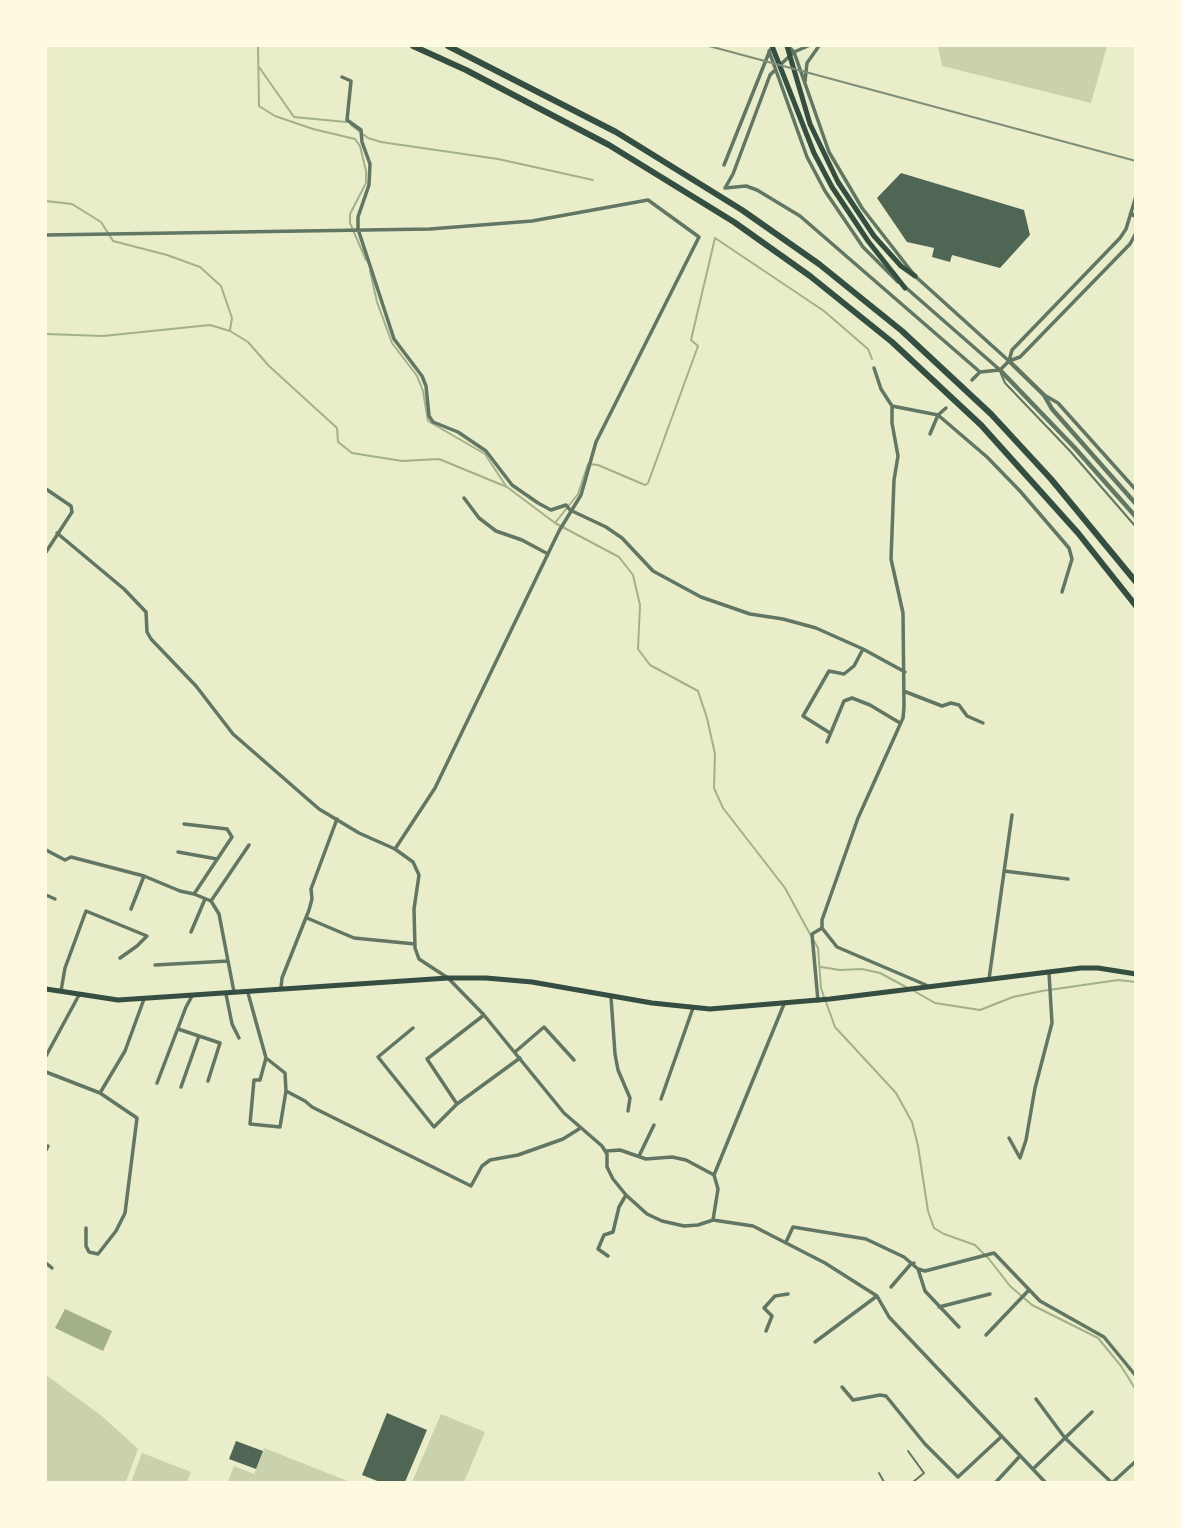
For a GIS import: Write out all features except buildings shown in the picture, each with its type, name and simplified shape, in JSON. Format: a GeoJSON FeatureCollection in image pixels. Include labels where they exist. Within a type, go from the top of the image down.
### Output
{"type":"FeatureCollection","features":[{"type":"Feature","properties":{"kind":"highway"},"geometry":{"type":"LineString","coordinates":[[413,46],[478,76],[609,145],[734,222],[810,276],[892,342],[981,425],[1063,515],[1136,606]]}},
{"type":"Feature","properties":{"kind":"highway"},"geometry":{"type":"LineString","coordinates":[[448,46],[616,132],[742,210],[818,264],[901,331],[991,414],[1051,479],[1136,582]]}},
{"type":"Feature","properties":{"kind":"main road"},"geometry":{"type":"LineString","coordinates":[[788,46],[810,124],[838,182],[874,236],[901,266],[915,276]]}},
{"type":"Feature","properties":{"kind":"main road"},"geometry":{"type":"LineString","coordinates":[[771,47],[799,118],[832,187],[851,218],[905,288]]}},
{"type":"Feature","properties":{"kind":"main road"},"geometry":{"type":"LineString","coordinates":[[46,989],[118,1000],[448,978],[486,978],[532,982],[652,1003],[710,1009],[818,1001],[1049,971],[1089,968],[1136,974]]}},
{"type":"Feature","properties":{"kind":"street"},"geometry":{"type":"LineString","coordinates":[[788,46],[794,52],[829,152],[880,233],[915,276],[1044,395],[1052,409],[1136,504]]}},
{"type":"Feature","properties":{"kind":"street"},"geometry":{"type":"LineString","coordinates":[[807,46],[794,52],[770,75],[733,174],[725,188],[746,186],[757,190],[800,216],[980,372]]}},
{"type":"Feature","properties":{"kind":"street"},"geometry":{"type":"LineString","coordinates":[[805,87],[807,63],[819,46]]}},
{"type":"Feature","properties":{"kind":"street"},"geometry":{"type":"LineString","coordinates":[[771,47],[774,71],[807,157],[825,191],[863,247],[888,274],[1000,370],[1136,517]]}},
{"type":"Feature","properties":{"kind":"street"},"geometry":{"type":"LineString","coordinates":[[724,165],[771,47]]}},
{"type":"Feature","properties":{"kind":"street"},"geometry":{"type":"LineString","coordinates":[[342,77],[351,81],[347,120],[361,130],[362,142],[370,164],[369,185],[358,217],[358,229],[394,339],[422,376],[426,386],[429,416],[433,422],[458,432],[486,451],[512,485],[538,503],[551,510],[566,505],[570,510],[587,516],[614,532],[653,572],[701,597],[750,614],[816,628],[905,672]]}},
{"type":"Feature","properties":{"kind":"street"},"geometry":{"type":"LineString","coordinates":[[1009,361],[1012,350],[1120,238],[1133,215],[1136,195]]}},
{"type":"Feature","properties":{"kind":"street"},"geometry":{"type":"LineString","coordinates":[[46,235],[429,229],[533,221],[648,200],[699,237],[596,442],[581,495],[570,510],[548,554],[435,788],[395,849]]}},
{"type":"Feature","properties":{"kind":"street"},"geometry":{"type":"LineString","coordinates":[[972,380],[980,372],[1000,370],[1009,361],[1020,358],[1129,244],[1136,233]]}},
{"type":"Feature","properties":{"kind":"street"},"geometry":{"type":"LineString","coordinates":[[874,368],[881,389],[892,406],[898,456],[894,480],[891,559],[903,613],[906,692],[900,723],[858,818],[822,920],[822,928],[837,947],[930,987]]}},
{"type":"Feature","properties":{"kind":"street"},"geometry":{"type":"LineString","coordinates":[[1044,395],[1058,402],[1136,490]]}},
{"type":"Feature","properties":{"kind":"street"},"geometry":{"type":"LineString","coordinates":[[892,406],[938,415],[1012,482],[1069,548],[1072,559],[1062,593]]}},
{"type":"Feature","properties":{"kind":"street"},"geometry":{"type":"LineString","coordinates":[[930,434],[938,415],[946,408]]}},
{"type":"Feature","properties":{"kind":"street"},"geometry":{"type":"LineString","coordinates":[[46,489],[71,506],[70,517],[46,552]]}},
{"type":"Feature","properties":{"kind":"street"},"geometry":{"type":"LineString","coordinates":[[464,498],[479,518],[496,531],[522,540],[548,554]]}},
{"type":"Feature","properties":{"kind":"street"},"geometry":{"type":"LineString","coordinates":[[57,533],[124,589],[146,612],[147,632],[151,639],[196,686],[233,734],[319,809],[395,849],[413,862],[419,876],[414,909],[415,944],[419,959],[448,978],[484,1015],[564,1113],[605,1150],[620,1150],[646,1159],[672,1157],[686,1160],[714,1175]]}},
{"type":"Feature","properties":{"kind":"street"},"geometry":{"type":"LineString","coordinates":[[830,733],[803,716],[829,671],[845,674],[854,666],[863,649]]}},
{"type":"Feature","properties":{"kind":"street"},"geometry":{"type":"LineString","coordinates":[[906,692],[942,706],[951,703],[959,705],[967,716],[983,723]]}},
{"type":"Feature","properties":{"kind":"street"},"geometry":{"type":"LineString","coordinates":[[827,742],[844,701],[852,698],[870,705],[900,723]]}},
{"type":"Feature","properties":{"kind":"street"},"geometry":{"type":"LineString","coordinates":[[989,979],[1012,815]]}},
{"type":"Feature","properties":{"kind":"street"},"geometry":{"type":"LineString","coordinates":[[281,990],[282,978],[312,899],[311,889],[337,819]]}},
{"type":"Feature","properties":{"kind":"street"},"geometry":{"type":"LineString","coordinates":[[184,824],[227,829],[232,837],[194,894]]}},
{"type":"Feature","properties":{"kind":"street"},"geometry":{"type":"LineString","coordinates":[[211,901],[249,845]]}},
{"type":"Feature","properties":{"kind":"street"},"geometry":{"type":"LineString","coordinates":[[46,850],[65,860],[71,857],[144,876],[211,901],[219,914],[234,994]]}},
{"type":"Feature","properties":{"kind":"street"},"geometry":{"type":"LineString","coordinates":[[178,852],[218,859]]}},
{"type":"Feature","properties":{"kind":"street"},"geometry":{"type":"LineString","coordinates":[[1004,871],[1068,879]]}},
{"type":"Feature","properties":{"kind":"street"},"geometry":{"type":"LineString","coordinates":[[131,909],[144,876]]}},
{"type":"Feature","properties":{"kind":"street"},"geometry":{"type":"LineString","coordinates":[[46,895],[55,899]]}},
{"type":"Feature","properties":{"kind":"street"},"geometry":{"type":"LineString","coordinates":[[191,933],[205,898]]}},
{"type":"Feature","properties":{"kind":"street"},"geometry":{"type":"LineString","coordinates":[[61,991],[65,968],[86,911],[148,936],[120,958]]}},
{"type":"Feature","properties":{"kind":"street"},"geometry":{"type":"LineString","coordinates":[[306,917],[354,938],[415,944]]}},
{"type":"Feature","properties":{"kind":"street"},"geometry":{"type":"LineString","coordinates":[[818,1001],[812,934],[822,928]]}},
{"type":"Feature","properties":{"kind":"street"},"geometry":{"type":"LineString","coordinates":[[155,965],[228,961]]}},
{"type":"Feature","properties":{"kind":"street"},"geometry":{"type":"LineString","coordinates":[[1009,1138],[1020,1158],[1052,1023],[1049,971]]}},
{"type":"Feature","properties":{"kind":"street"},"geometry":{"type":"LineString","coordinates":[[248,993],[266,1058],[260,1080],[254,1080],[250,1124],[280,1127],[286,1091],[285,1073],[266,1058]]}},
{"type":"Feature","properties":{"kind":"street"},"geometry":{"type":"LineString","coordinates":[[226,994],[232,1024],[240,1038]]}},
{"type":"Feature","properties":{"kind":"street"},"geometry":{"type":"LineString","coordinates":[[46,1056],[79,995]]}},
{"type":"Feature","properties":{"kind":"street"},"geometry":{"type":"LineString","coordinates":[[611,995],[615,1054],[618,1070],[630,1098],[628,1111]]}},
{"type":"Feature","properties":{"kind":"street"},"geometry":{"type":"LineString","coordinates":[[157,1083],[192,996]]}},
{"type":"Feature","properties":{"kind":"street"},"geometry":{"type":"LineString","coordinates":[[100,1093],[125,1051],[144,999]]}},
{"type":"Feature","properties":{"kind":"street"},"geometry":{"type":"LineString","coordinates":[[713,1220],[718,1189],[714,1175],[784,1004]]}},
{"type":"Feature","properties":{"kind":"street"},"geometry":{"type":"LineString","coordinates":[[661,1099],[694,1006]]}},
{"type":"Feature","properties":{"kind":"street"},"geometry":{"type":"LineString","coordinates":[[457,1104],[427,1059],[484,1015]]}},
{"type":"Feature","properties":{"kind":"street"},"geometry":{"type":"LineString","coordinates":[[516,1052],[544,1027],[574,1060]]}},
{"type":"Feature","properties":{"kind":"street"},"geometry":{"type":"LineString","coordinates":[[413,1028],[378,1057],[434,1126],[457,1104],[520,1058]]}},
{"type":"Feature","properties":{"kind":"street"},"geometry":{"type":"LineString","coordinates":[[178,1029],[219,1043],[208,1081]]}},
{"type":"Feature","properties":{"kind":"street"},"geometry":{"type":"LineString","coordinates":[[181,1087],[199,1036]]}},
{"type":"Feature","properties":{"kind":"street"},"geometry":{"type":"LineString","coordinates":[[46,1072],[100,1093],[136,1116],[125,1213],[116,1231],[98,1254],[89,1252],[86,1247],[86,1228]]}},
{"type":"Feature","properties":{"kind":"street"},"geometry":{"type":"LineString","coordinates":[[286,1091],[312,1107],[471,1186],[482,1166],[490,1160],[518,1155],[563,1139],[580,1128]]}},
{"type":"Feature","properties":{"kind":"street"},"geometry":{"type":"LineString","coordinates":[[639,1156],[654,1125]]}},
{"type":"Feature","properties":{"kind":"street"},"geometry":{"type":"LineString","coordinates":[[605,1150],[607,1167],[613,1179],[647,1214],[662,1222],[684,1226],[698,1226],[713,1220],[753,1226],[786,1242],[877,1296],[890,1317],[1045,1482]]}},
{"type":"Feature","properties":{"kind":"street"},"geometry":{"type":"LineString","coordinates":[[608,1256],[598,1249],[604,1235],[613,1232],[619,1207],[626,1195]]}},
{"type":"Feature","properties":{"kind":"street"},"geometry":{"type":"LineString","coordinates":[[786,1242],[793,1227],[866,1239],[914,1263],[925,1292],[959,1327]]}},
{"type":"Feature","properties":{"kind":"street"},"geometry":{"type":"LineString","coordinates":[[918,1269],[925,1271],[994,1253],[1040,1301],[1104,1336],[1136,1376]]}},
{"type":"Feature","properties":{"kind":"street"},"geometry":{"type":"LineString","coordinates":[[46,1263],[52,1268]]}},
{"type":"Feature","properties":{"kind":"street"},"geometry":{"type":"LineString","coordinates":[[891,1287],[914,1263]]}},
{"type":"Feature","properties":{"kind":"street"},"geometry":{"type":"LineString","coordinates":[[986,1335],[1028,1291]]}},
{"type":"Feature","properties":{"kind":"street"},"geometry":{"type":"LineString","coordinates":[[766,1331],[772,1316],[764,1308],[775,1296],[788,1294]]}},
{"type":"Feature","properties":{"kind":"street"},"geometry":{"type":"LineString","coordinates":[[939,1307],[990,1294]]}},
{"type":"Feature","properties":{"kind":"street"},"geometry":{"type":"LineString","coordinates":[[815,1342],[877,1296]]}},
{"type":"Feature","properties":{"kind":"street"},"geometry":{"type":"LineString","coordinates":[[842,1387],[853,1400],[886,1396],[925,1444],[962,1482]]}},
{"type":"Feature","properties":{"kind":"street"},"geometry":{"type":"LineString","coordinates":[[1036,1399],[1065,1438],[1112,1482],[1136,1461]]}},
{"type":"Feature","properties":{"kind":"street"},"geometry":{"type":"LineString","coordinates":[[1032,1469],[1091,1412]]}},
{"type":"Feature","properties":{"kind":"street"},"geometry":{"type":"LineString","coordinates":[[958,1477],[1002,1436]]}},
{"type":"Feature","properties":{"kind":"street"},"geometry":{"type":"LineString","coordinates":[[996,1482],[1020,1456]]}},
{"type":"Feature","properties":{"kind":"lane"},"geometry":{"type":"LineString","coordinates":[[1000,370],[1005,383],[1070,451],[1136,527]]}},
{"type":"Feature","properties":{"kind":"lane"},"geometry":{"type":"LineString","coordinates":[[908,1451],[924,1473],[913,1482]]}},
{"type":"Feature","properties":{"kind":"lane"},"geometry":{"type":"LineString","coordinates":[[879,1474],[884,1482]]}},
{"type":"Feature","properties":{"kind":"shaded area"},"geometry":{"type":"Polygon","coordinates":[[[938,46],[1107,46],[1091,103],[942,66],[938,46]]]}},
{"type":"Feature","properties":{"kind":"shaded area"},"geometry":{"type":"Polygon","coordinates":[[[65,1309],[112,1331],[103,1351],[55,1328],[65,1309]]]}},
{"type":"Feature","properties":{"kind":"shaded area"},"geometry":{"type":"Polygon","coordinates":[[[46,1375],[103,1417],[138,1449],[126,1482],[46,1482],[46,1375]]]}},
{"type":"Feature","properties":{"kind":"shaded area"},"geometry":{"type":"Polygon","coordinates":[[[441,1414],[485,1432],[464,1482],[412,1482],[441,1414]]]}},
{"type":"Feature","properties":{"kind":"shaded area"},"geometry":{"type":"Polygon","coordinates":[[[264,1448],[350,1482],[228,1482],[234,1466],[254,1474],[264,1448]]]}},
{"type":"Feature","properties":{"kind":"shaded area"},"geometry":{"type":"Polygon","coordinates":[[[142,1453],[191,1472],[187,1482],[131,1482],[142,1453]]]}},
{"type":"Feature","properties":{"kind":"waterway"},"geometry":{"type":"LineString","coordinates":[[258,46],[259,106],[275,116],[355,139],[360,146],[366,183],[350,214],[350,223],[366,260]]}},
{"type":"Feature","properties":{"kind":"waterway"},"geometry":{"type":"LineString","coordinates":[[259,67],[294,117],[346,122]]}},
{"type":"Feature","properties":{"kind":"waterway"},"geometry":{"type":"LineString","coordinates":[[351,125],[368,138],[381,142],[498,159],[593,180]]}},
{"type":"Feature","properties":{"kind":"waterway"},"geometry":{"type":"LineString","coordinates":[[46,201],[72,204],[101,222],[113,241],[200,267],[221,286],[232,318],[230,330]]}},
{"type":"Feature","properties":{"kind":"waterway"},"geometry":{"type":"LineString","coordinates":[[555,523],[578,494],[588,464],[598,465],[645,485],[648,483],[698,346],[691,340],[715,238],[824,311],[868,349],[872,359]]}},
{"type":"Feature","properties":{"kind":"waterway"},"geometry":{"type":"LineString","coordinates":[[370,271],[377,302],[392,343],[417,376],[423,391],[428,421],[485,454],[506,486]]}},
{"type":"Feature","properties":{"kind":"waterway"},"geometry":{"type":"LineString","coordinates":[[46,334],[103,336],[210,325],[230,331],[248,342],[269,366],[337,428],[338,442],[352,453],[402,461],[439,459],[507,487],[555,523],[619,557],[633,575],[640,605],[638,649],[650,665],[698,691],[715,754],[714,788],[723,808],[785,888],[811,936]]}},
{"type":"Feature","properties":{"kind":"waterway"},"geometry":{"type":"LineString","coordinates":[[814,941],[818,948],[824,997]]}},
{"type":"Feature","properties":{"kind":"waterway"},"geometry":{"type":"LineString","coordinates":[[821,967],[862,969],[880,973],[906,987]]}},
{"type":"Feature","properties":{"kind":"waterway"},"geometry":{"type":"LineString","coordinates":[[914,991],[935,1003],[980,1010],[1013,997],[1042,991],[1118,980],[1136,982]]}},
{"type":"Feature","properties":{"kind":"waterway"},"geometry":{"type":"LineString","coordinates":[[826,1002],[835,1027],[896,1093],[912,1122],[928,1211],[934,1228],[975,1245],[1010,1286],[1032,1305],[1098,1338],[1136,1390]]}},
{"type":"Feature","properties":{"kind":"railway"},"geometry":{"type":"LineString","coordinates":[[709,46],[1136,161]]}}]}
